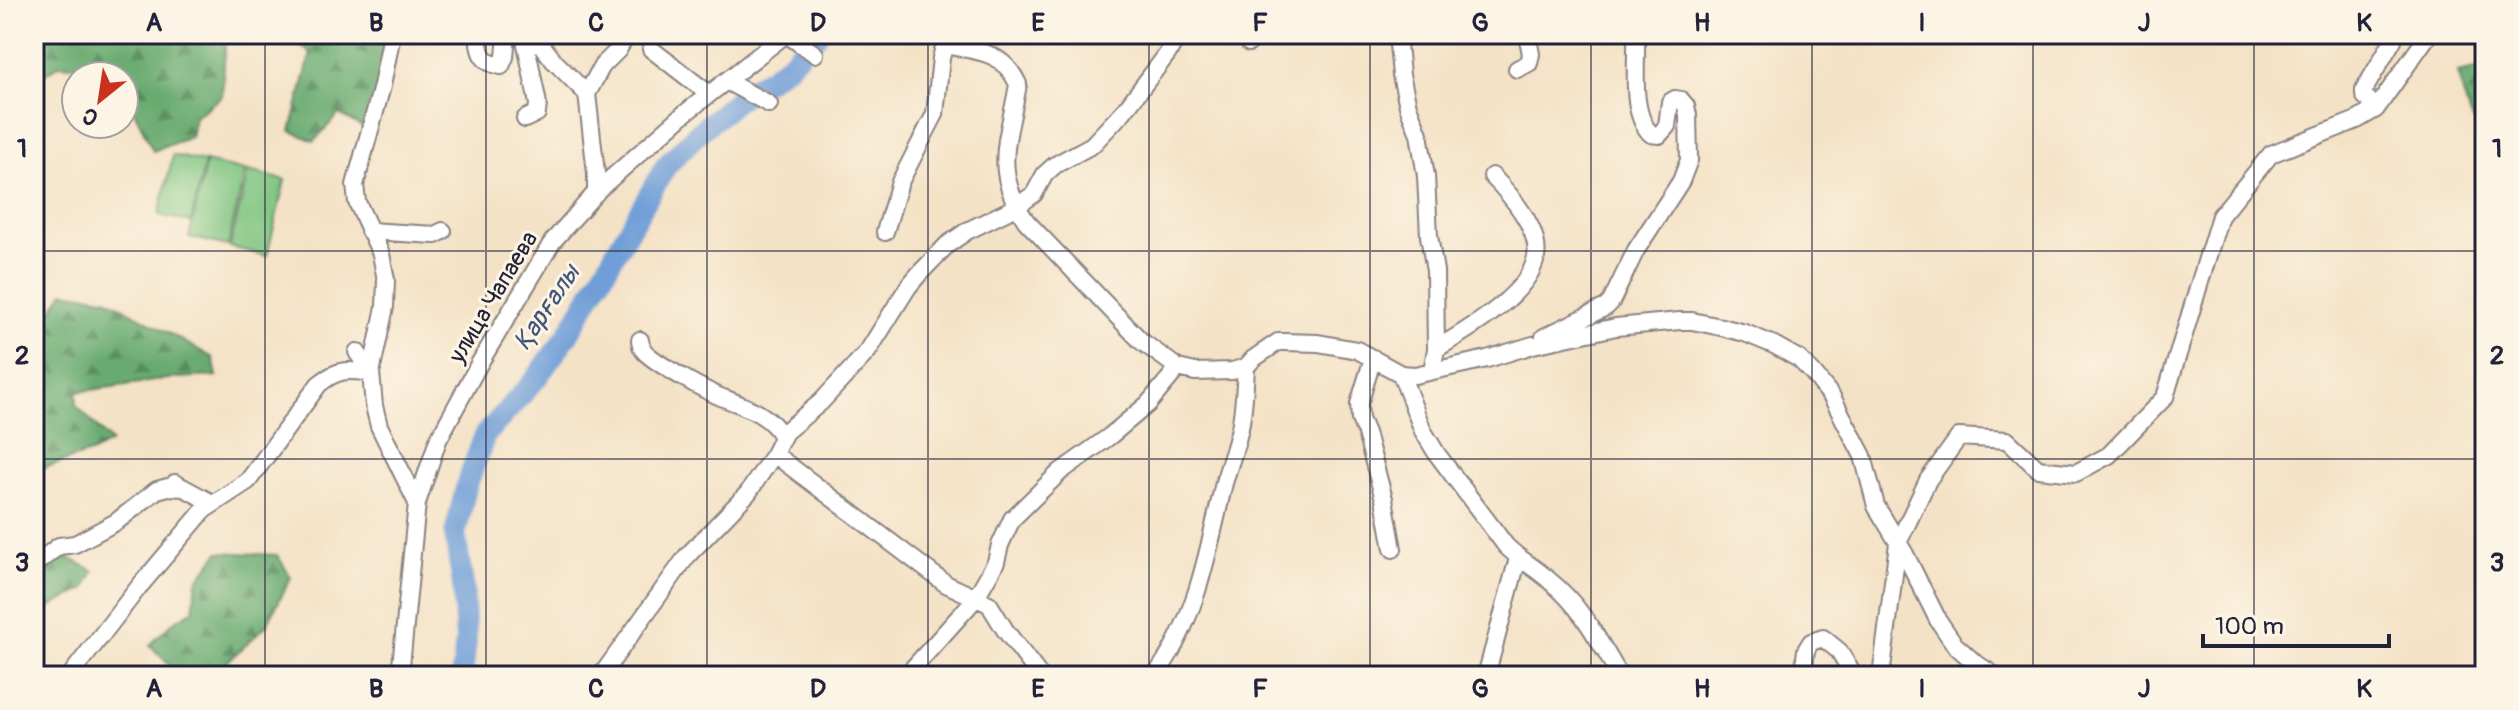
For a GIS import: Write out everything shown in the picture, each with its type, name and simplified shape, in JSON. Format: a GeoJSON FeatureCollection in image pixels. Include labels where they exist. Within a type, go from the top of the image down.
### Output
{"type":"FeatureCollection","features":[{"type":"Feature","properties":{"kind":"street"},"geometry":{"type":"LineString","coordinates":[[392,34],[382,86],[355,185],[357,202],[381,254],[386,280],[385,307],[371,373],[374,406],[379,426],[417,503]]}},
{"type":"Feature","properties":{"kind":"street"},"geometry":{"type":"LineString","coordinates":[[479,34],[478,48],[484,59],[501,66],[507,34]]}},
{"type":"Feature","properties":{"kind":"street"},"geometry":{"type":"LineString","coordinates":[[524,34],[538,104],[537,113],[525,119]]}},
{"type":"Feature","properties":{"kind":"street"},"geometry":{"type":"LineString","coordinates":[[533,34],[554,61],[587,94]]}},
{"type":"Feature","properties":{"kind":"street"},"geometry":{"type":"LineString","coordinates":[[596,193],[587,94],[602,66],[618,50],[627,34]]}},
{"type":"Feature","properties":{"kind":"street"},"geometry":{"type":"LineString","coordinates":[[601,676],[687,556],[748,493],[785,432],[821,402],[868,351],[908,287],[947,245],[967,231],[1016,207],[1034,194],[1045,174],[1055,165],[1092,145],[1124,111],[1173,43],[1185,34]]}},
{"type":"Feature","properties":{"kind":"street"},"geometry":{"type":"LineString","coordinates":[[1397,34],[1404,92],[1419,134],[1426,176],[1435,271],[1436,349],[1432,371]]}},
{"type":"Feature","properties":{"kind":"street"},"geometry":{"type":"LineString","coordinates":[[1517,69],[1529,63],[1531,54],[1527,34]]}},
{"type":"Feature","properties":{"kind":"street"},"geometry":{"type":"LineString","coordinates":[[1881,676],[1898,543],[1928,480],[1959,437],[2007,440],[2038,469],[2076,473],[2109,455],[2165,397],[2220,216],[2271,154],[2357,120],[2376,109],[2429,34]]}},
{"type":"Feature","properties":{"kind":"street"},"geometry":{"type":"LineString","coordinates":[[792,39],[815,54]]}},
{"type":"Feature","properties":{"kind":"street","name":"улица Чапаева"},"geometry":{"type":"LineString","coordinates":[[400,676],[417,503],[438,440],[479,364],[553,241],[596,193],[640,152],[709,94],[733,84],[792,39]]}},
{"type":"Feature","properties":{"kind":"street"},"geometry":{"type":"LineString","coordinates":[[885,232],[900,182],[935,114],[938,77],[946,40],[986,52],[1007,66],[1018,84],[1004,157],[1006,180],[1016,207],[1026,221],[1126,327],[1158,355],[1178,368],[1215,372],[1246,367]]}},
{"type":"Feature","properties":{"kind":"street"},"geometry":{"type":"LineString","coordinates":[[1533,345],[1551,332],[1572,325],[1611,302],[1636,250],[1681,181],[1689,160],[1688,115],[1681,100],[1670,102],[1667,126],[1659,135],[1651,134],[1640,121],[1636,40]]}},
{"type":"Feature","properties":{"kind":"street"},"geometry":{"type":"LineString","coordinates":[[2376,109],[2364,95],[2364,90],[2393,40]]}},
{"type":"Feature","properties":{"kind":"street"},"geometry":{"type":"LineString","coordinates":[[651,49],[709,94]]}},
{"type":"Feature","properties":{"kind":"street"},"geometry":{"type":"LineString","coordinates":[[733,84],[762,101]]}},
{"type":"Feature","properties":{"kind":"street"},"geometry":{"type":"LineString","coordinates":[[1436,349],[1479,322],[1506,299],[1529,274],[1536,256],[1527,218],[1492,176]]}},
{"type":"Feature","properties":{"kind":"street"},"geometry":{"type":"LineString","coordinates":[[1417,224],[1432,254]]}},
{"type":"Feature","properties":{"kind":"street"},"geometry":{"type":"LineString","coordinates":[[369,231],[435,235],[443,231]]}},
{"type":"Feature","properties":{"kind":"street"},"geometry":{"type":"LineString","coordinates":[[1155,676],[1179,639],[1198,590],[1239,429],[1246,367],[1278,342],[1357,350],[1401,374],[1415,375],[1616,327],[1692,321],[1745,333],[1774,345],[1799,359],[1813,373],[1832,397],[1863,456],[1876,506],[1938,620],[1974,662],[1995,676]]}},
{"type":"Feature","properties":{"kind":"street"},"geometry":{"type":"LineString","coordinates":[[640,340],[642,348],[659,362],[724,399],[746,405],[778,429],[782,437]]}},
{"type":"Feature","properties":{"kind":"street"},"geometry":{"type":"LineString","coordinates":[[357,352],[371,373]]}},
{"type":"Feature","properties":{"kind":"street"},"geometry":{"type":"LineString","coordinates":[[1373,358],[1359,404],[1360,419],[1384,499],[1393,549]]}},
{"type":"Feature","properties":{"kind":"street"},"geometry":{"type":"LineString","coordinates":[[906,676],[975,599],[996,562],[1012,519],[1060,472],[1148,404],[1178,368]]}},
{"type":"Feature","properties":{"kind":"street"},"geometry":{"type":"LineString","coordinates":[[70,676],[138,588],[212,503],[248,481],[319,384],[331,374],[345,369],[371,373]]}},
{"type":"Feature","properties":{"kind":"street"},"geometry":{"type":"LineString","coordinates":[[1401,374],[1423,431],[1437,454],[1506,546],[1550,580],[1583,614],[1620,676]]}},
{"type":"Feature","properties":{"kind":"street"},"geometry":{"type":"LineString","coordinates":[[774,454],[946,584],[989,604],[1040,676]]}},
{"type":"Feature","properties":{"kind":"street"},"geometry":{"type":"LineString","coordinates":[[168,479],[212,503]]}},
{"type":"Feature","properties":{"kind":"street"},"geometry":{"type":"LineString","coordinates":[[34,565],[59,546],[75,544],[116,522],[157,490],[184,488]]}},
{"type":"Feature","properties":{"kind":"street"},"geometry":{"type":"LineString","coordinates":[[1486,676],[1518,558]]}},
{"type":"Feature","properties":{"kind":"street"},"geometry":{"type":"LineString","coordinates":[[1803,676],[1806,650],[1811,642],[1823,638],[1839,651],[1854,676]]}},
{"type":"Feature","properties":{"kind":"green space"},"geometry":{"type":"Polygon","coordinates":[[[34,34],[226,34],[222,96],[195,117],[191,137],[153,151],[140,123],[140,60],[60,60],[60,65],[34,82],[34,34]]]}},
{"type":"Feature","properties":{"kind":"green space"},"geometry":{"type":"Polygon","coordinates":[[[287,34],[390,34],[369,131],[339,114],[314,141],[291,131],[311,53],[287,34]]]}},
{"type":"Feature","properties":{"kind":"green space"},"geometry":{"type":"Polygon","coordinates":[[[2475,69],[2485,78],[2485,135],[2470,116],[2457,73],[2475,69]]]}},
{"type":"Feature","properties":{"kind":"green space"},"geometry":{"type":"Polygon","coordinates":[[[173,155],[205,162],[191,222],[159,215],[173,155]]]}},
{"type":"Feature","properties":{"kind":"green space"},"geometry":{"type":"Polygon","coordinates":[[[206,162],[245,171],[228,246],[189,237],[206,162]]]}},
{"type":"Feature","properties":{"kind":"green space"},"geometry":{"type":"Polygon","coordinates":[[[248,171],[285,180],[267,256],[230,247],[248,171]]]}},
{"type":"Feature","properties":{"kind":"green space"},"geometry":{"type":"Polygon","coordinates":[[[64,292],[106,298],[213,358],[217,376],[175,378],[77,392],[76,405],[111,442],[93,452],[40,469],[34,475],[34,307],[48,316],[64,292]]]}},
{"type":"Feature","properties":{"kind":"green space"},"geometry":{"type":"Polygon","coordinates":[[[219,552],[277,555],[291,577],[267,625],[212,676],[173,676],[173,669],[150,645],[172,623],[193,610],[197,581],[219,552]]]}},
{"type":"Feature","properties":{"kind":"green space"},"geometry":{"type":"Polygon","coordinates":[[[65,556],[94,571],[85,589],[34,615],[34,561],[65,556]]]}},
{"type":"Feature","properties":{"kind":"waterway","name":"Қарғалы"},"geometry":{"type":"LineString","coordinates":[[462,676],[466,640],[463,585],[455,534],[467,484],[485,435],[535,380],[567,336],[666,166],[698,133],[753,87],[788,65],[818,34]]}}]}
